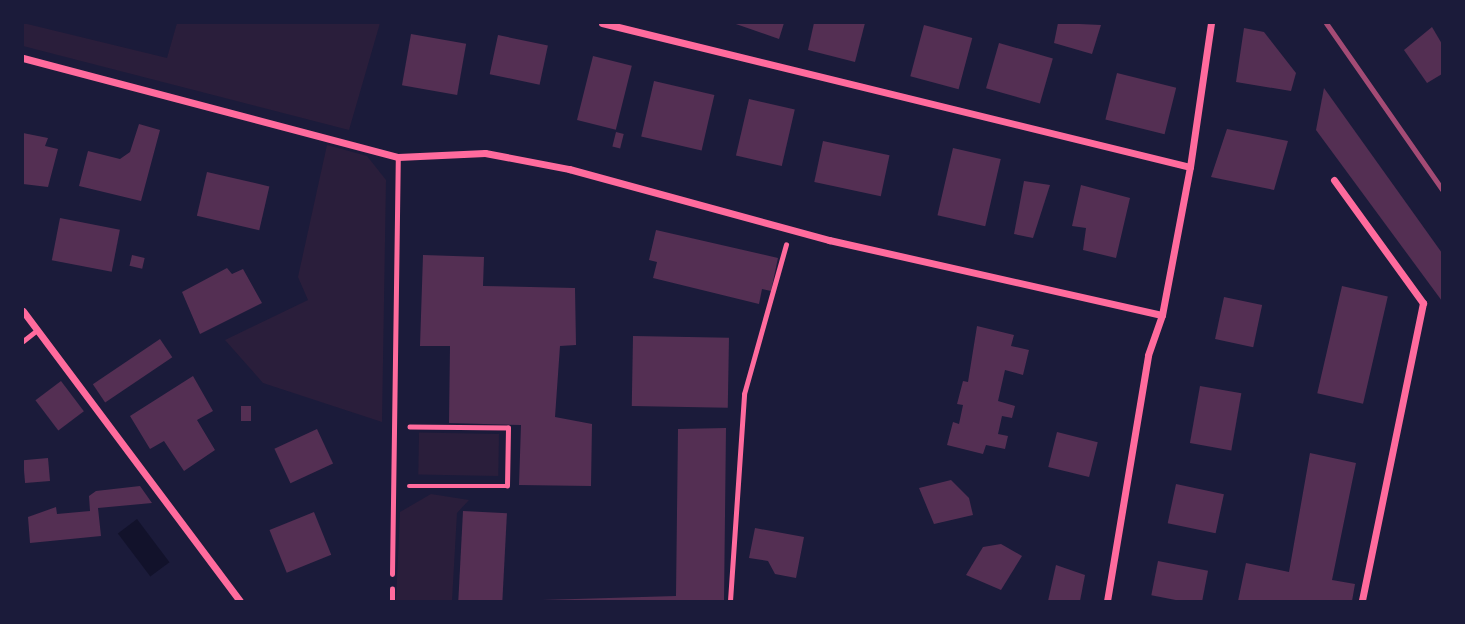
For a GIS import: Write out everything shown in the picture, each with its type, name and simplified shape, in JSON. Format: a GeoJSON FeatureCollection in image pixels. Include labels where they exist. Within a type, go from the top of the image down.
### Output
{"type":"FeatureCollection","features":[{"type":"Feature","properties":{"kind":"street"},"geometry":{"type":"LineString","coordinates":[[603,23],[1190,167]]}},
{"type":"Feature","properties":{"kind":"street"},"geometry":{"type":"LineString","coordinates":[[1107,601],[1148,355],[1162,315],[1190,167],[1211,23]]}},
{"type":"Feature","properties":{"kind":"street"},"geometry":{"type":"LineString","coordinates":[[23,58],[398,157],[485,153],[569,169],[790,230],[1162,315]]}},
{"type":"Feature","properties":{"kind":"street"},"geometry":{"type":"LineString","coordinates":[[1334,180],[1423,303],[1362,601]]}},
{"type":"Feature","properties":{"kind":"street"},"geometry":{"type":"LineString","coordinates":[[23,311],[240,601]]}},
{"type":"Feature","properties":{"kind":"lane"},"geometry":{"type":"LineString","coordinates":[[392,574],[398,157]]}},
{"type":"Feature","properties":{"kind":"lane"},"geometry":{"type":"LineString","coordinates":[[23,341],[37,331]]}},
{"type":"Feature","properties":{"kind":"path"},"geometry":{"type":"LineString","coordinates":[[730,601],[744,394],[790,230]]}},
{"type":"Feature","properties":{"kind":"path"},"geometry":{"type":"LineString","coordinates":[[394,426],[508,428],[507,486],[394,486]]}},
{"type":"Feature","properties":{"kind":"shaded area"},"geometry":{"type":"Polygon","coordinates":[[[23,23],[167,58],[177,23],[380,23],[349,130],[23,46],[23,23]]]}},
{"type":"Feature","properties":{"kind":"shaded area"},"geometry":{"type":"Polygon","coordinates":[[[327,145],[367,156],[386,180],[382,422],[263,383],[225,340],[308,300],[298,277],[327,145]]]}},
{"type":"Feature","properties":{"kind":"shaded area"},"geometry":{"type":"Polygon","coordinates":[[[419,433],[499,434],[498,476],[418,475],[419,433]]]}},
{"type":"Feature","properties":{"kind":"shaded area"},"geometry":{"type":"Polygon","coordinates":[[[431,494],[469,500],[457,513],[452,601],[396,601],[400,512],[431,494]]]}},
{"type":"Feature","properties":{"kind":"shaded area"},"geometry":{"type":"Polygon","coordinates":[[[137,519],[169,562],[150,577],[118,533],[137,519]]]}},
{"type":"Feature","properties":{"kind":"building"},"geometry":{"type":"Polygon","coordinates":[[[733,23],[784,23],[779,39],[733,23]]]}},
{"type":"Feature","properties":{"kind":"building"},"geometry":{"type":"Polygon","coordinates":[[[814,23],[865,23],[855,62],[808,50],[814,23]]]}},
{"type":"Feature","properties":{"kind":"building"},"geometry":{"type":"Polygon","coordinates":[[[1058,23],[1101,25],[1092,54],[1054,43],[1058,23]]]}},
{"type":"Feature","properties":{"kind":"building"},"geometry":{"type":"Polygon","coordinates":[[[924,25],[972,38],[959,89],[910,76],[924,25]]]}},
{"type":"Feature","properties":{"kind":"building"},"geometry":{"type":"Polygon","coordinates":[[[1432,27],[1442,44],[1442,74],[1427,83],[1404,50],[1432,27]]]}},
{"type":"Feature","properties":{"kind":"building"},"geometry":{"type":"Polygon","coordinates":[[[1244,28],[1264,32],[1296,73],[1291,91],[1236,82],[1244,28]]]}},
{"type":"Feature","properties":{"kind":"building"},"geometry":{"type":"Polygon","coordinates":[[[411,34],[466,44],[457,95],[402,85],[411,34]]]}},
{"type":"Feature","properties":{"kind":"building"},"geometry":{"type":"Polygon","coordinates":[[[498,35],[548,46],[540,85],[490,74],[498,35]]]}},
{"type":"Feature","properties":{"kind":"building"},"geometry":{"type":"Polygon","coordinates":[[[999,43],[1053,58],[1040,104],[986,88],[999,43]]]}},
{"type":"Feature","properties":{"kind":"building"},"geometry":{"type":"Polygon","coordinates":[[[593,56],[632,66],[616,130],[577,120],[593,56]]]}},
{"type":"Feature","properties":{"kind":"building"},"geometry":{"type":"Polygon","coordinates":[[[1117,73],[1176,88],[1165,134],[1105,120],[1117,73]]]}},
{"type":"Feature","properties":{"kind":"building"},"geometry":{"type":"Polygon","coordinates":[[[654,81],[714,95],[702,150],[641,137],[654,81]]]}},
{"type":"Feature","properties":{"kind":"building"},"geometry":{"type":"Polygon","coordinates":[[[1324,88],[1442,253],[1442,301],[1316,130],[1324,88]]]}},
{"type":"Feature","properties":{"kind":"building"},"geometry":{"type":"Polygon","coordinates":[[[749,99],[795,110],[782,166],[736,156],[749,99]]]}},
{"type":"Feature","properties":{"kind":"building"},"geometry":{"type":"Polygon","coordinates":[[[139,124],[160,130],[141,201],[79,186],[88,151],[120,159],[130,152],[139,124]]]}},
{"type":"Feature","properties":{"kind":"building"},"geometry":{"type":"Polygon","coordinates":[[[1227,129],[1288,141],[1274,190],[1211,177],[1227,129]]]}},
{"type":"Feature","properties":{"kind":"building"},"geometry":{"type":"Polygon","coordinates":[[[616,132],[624,134],[620,148],[612,147],[616,132]]]}},
{"type":"Feature","properties":{"kind":"building"},"geometry":{"type":"Polygon","coordinates":[[[23,133],[48,138],[45,146],[58,149],[48,187],[23,184],[23,133]]]}},
{"type":"Feature","properties":{"kind":"building"},"geometry":{"type":"Polygon","coordinates":[[[823,141],[890,155],[881,196],[814,182],[823,141]]]}},
{"type":"Feature","properties":{"kind":"building"},"geometry":{"type":"Polygon","coordinates":[[[953,148],[1001,159],[985,226],[937,215],[953,148]]]}},
{"type":"Feature","properties":{"kind":"building"},"geometry":{"type":"Polygon","coordinates":[[[207,172],[269,186],[259,230],[197,216],[207,172]]]}},
{"type":"Feature","properties":{"kind":"building"},"geometry":{"type":"Polygon","coordinates":[[[1024,181],[1050,185],[1033,238],[1014,234],[1024,181]]]}},
{"type":"Feature","properties":{"kind":"building"},"geometry":{"type":"Polygon","coordinates":[[[1081,185],[1130,198],[1116,258],[1083,250],[1086,228],[1072,226],[1081,185]]]}},
{"type":"Feature","properties":{"kind":"building"},"geometry":{"type":"Polygon","coordinates":[[[60,218],[120,230],[112,272],[52,260],[60,218]]]}},
{"type":"Feature","properties":{"kind":"building"},"geometry":{"type":"Polygon","coordinates":[[[656,230],[778,258],[771,291],[762,289],[759,304],[653,278],[657,262],[649,260],[656,230]]]}},
{"type":"Feature","properties":{"kind":"building"},"geometry":{"type":"Polygon","coordinates":[[[132,255],[145,258],[142,269],[130,266],[132,255]]]}},
{"type":"Feature","properties":{"kind":"building"},"geometry":{"type":"Polygon","coordinates":[[[423,255],[484,257],[483,286],[575,288],[576,345],[560,346],[555,417],[592,424],[591,486],[519,485],[521,425],[449,423],[450,346],[420,346],[423,255]]]}},
{"type":"Feature","properties":{"kind":"building"},"geometry":{"type":"Polygon","coordinates":[[[227,268],[232,274],[243,269],[262,303],[200,334],[182,292],[227,268]]]}},
{"type":"Feature","properties":{"kind":"building"},"geometry":{"type":"Polygon","coordinates":[[[1342,286],[1388,297],[1363,404],[1317,393],[1342,286]]]}},
{"type":"Feature","properties":{"kind":"building"},"geometry":{"type":"Polygon","coordinates":[[[1224,297],[1262,305],[1253,347],[1215,339],[1224,297]]]}},
{"type":"Feature","properties":{"kind":"building"},"geometry":{"type":"Polygon","coordinates":[[[977,326],[1014,335],[1011,346],[1029,350],[1023,375],[1005,370],[998,401],[1015,406],[1012,418],[1002,416],[998,434],[1008,436],[1005,449],[986,445],[983,454],[947,445],[953,422],[959,424],[963,405],[957,404],[963,381],[968,382],[977,326]]]}},
{"type":"Feature","properties":{"kind":"building"},"geometry":{"type":"Polygon","coordinates":[[[633,336],[729,338],[728,408],[632,406],[633,336]]]}},
{"type":"Feature","properties":{"kind":"building"},"geometry":{"type":"Polygon","coordinates":[[[160,339],[172,357],[105,403],[93,384],[160,339]]]}},
{"type":"Feature","properties":{"kind":"building"},"geometry":{"type":"Polygon","coordinates":[[[193,376],[213,411],[197,420],[215,450],[184,471],[164,441],[150,449],[130,416],[193,376]]]}},
{"type":"Feature","properties":{"kind":"building"},"geometry":{"type":"Polygon","coordinates":[[[61,381],[84,411],[58,431],[35,400],[61,381]]]}},
{"type":"Feature","properties":{"kind":"building"},"geometry":{"type":"Polygon","coordinates":[[[1200,386],[1241,393],[1231,450],[1190,443],[1200,386]]]}},
{"type":"Feature","properties":{"kind":"building"},"geometry":{"type":"Polygon","coordinates":[[[241,406],[251,406],[251,421],[241,421],[241,406]]]}},
{"type":"Feature","properties":{"kind":"building"},"geometry":{"type":"Polygon","coordinates":[[[726,428],[724,601],[504,601],[676,596],[678,429],[726,428]]]}},
{"type":"Feature","properties":{"kind":"building"},"geometry":{"type":"Polygon","coordinates":[[[317,429],[333,463],[290,483],[274,449],[317,429]]]}},
{"type":"Feature","properties":{"kind":"building"},"geometry":{"type":"Polygon","coordinates":[[[1057,432],[1098,442],[1089,477],[1048,467],[1057,432]]]}},
{"type":"Feature","properties":{"kind":"building"},"geometry":{"type":"Polygon","coordinates":[[[1310,453],[1356,463],[1332,580],[1355,584],[1352,601],[1238,601],[1246,563],[1289,572],[1310,453]]]}},
{"type":"Feature","properties":{"kind":"building"},"geometry":{"type":"Polygon","coordinates":[[[48,458],[50,481],[25,483],[23,460],[48,458]]]}},
{"type":"Feature","properties":{"kind":"building"},"geometry":{"type":"Polygon","coordinates":[[[951,480],[969,498],[973,515],[934,524],[919,488],[951,480]]]}},
{"type":"Feature","properties":{"kind":"building"},"geometry":{"type":"Polygon","coordinates":[[[1176,484],[1224,494],[1216,533],[1168,523],[1176,484]]]}},
{"type":"Feature","properties":{"kind":"building"},"geometry":{"type":"Polygon","coordinates":[[[140,486],[152,503],[98,508],[101,536],[30,543],[28,517],[56,507],[57,514],[90,511],[89,496],[96,491],[140,486]]]}},
{"type":"Feature","properties":{"kind":"building"},"geometry":{"type":"Polygon","coordinates":[[[463,511],[507,513],[502,601],[458,601],[463,511]]]}},
{"type":"Feature","properties":{"kind":"building"},"geometry":{"type":"Polygon","coordinates":[[[314,512],[331,555],[287,573],[269,530],[314,512]]]}},
{"type":"Feature","properties":{"kind":"building"},"geometry":{"type":"Polygon","coordinates":[[[755,528],[804,537],[796,578],[775,574],[768,561],[749,558],[755,528]]]}},
{"type":"Feature","properties":{"kind":"building"},"geometry":{"type":"Polygon","coordinates":[[[1001,544],[1022,556],[1001,590],[966,575],[983,547],[1001,544]]]}},
{"type":"Feature","properties":{"kind":"building"},"geometry":{"type":"Polygon","coordinates":[[[1158,561],[1208,571],[1202,601],[1180,601],[1151,595],[1158,561]]]}},
{"type":"Feature","properties":{"kind":"building"},"geometry":{"type":"Polygon","coordinates":[[[1056,565],[1085,575],[1080,601],[1048,601],[1056,565]]]}},
{"type":"Feature","properties":{"kind":"railway"},"geometry":{"type":"LineString","coordinates":[[1326,23],[1442,189]]}}]}
